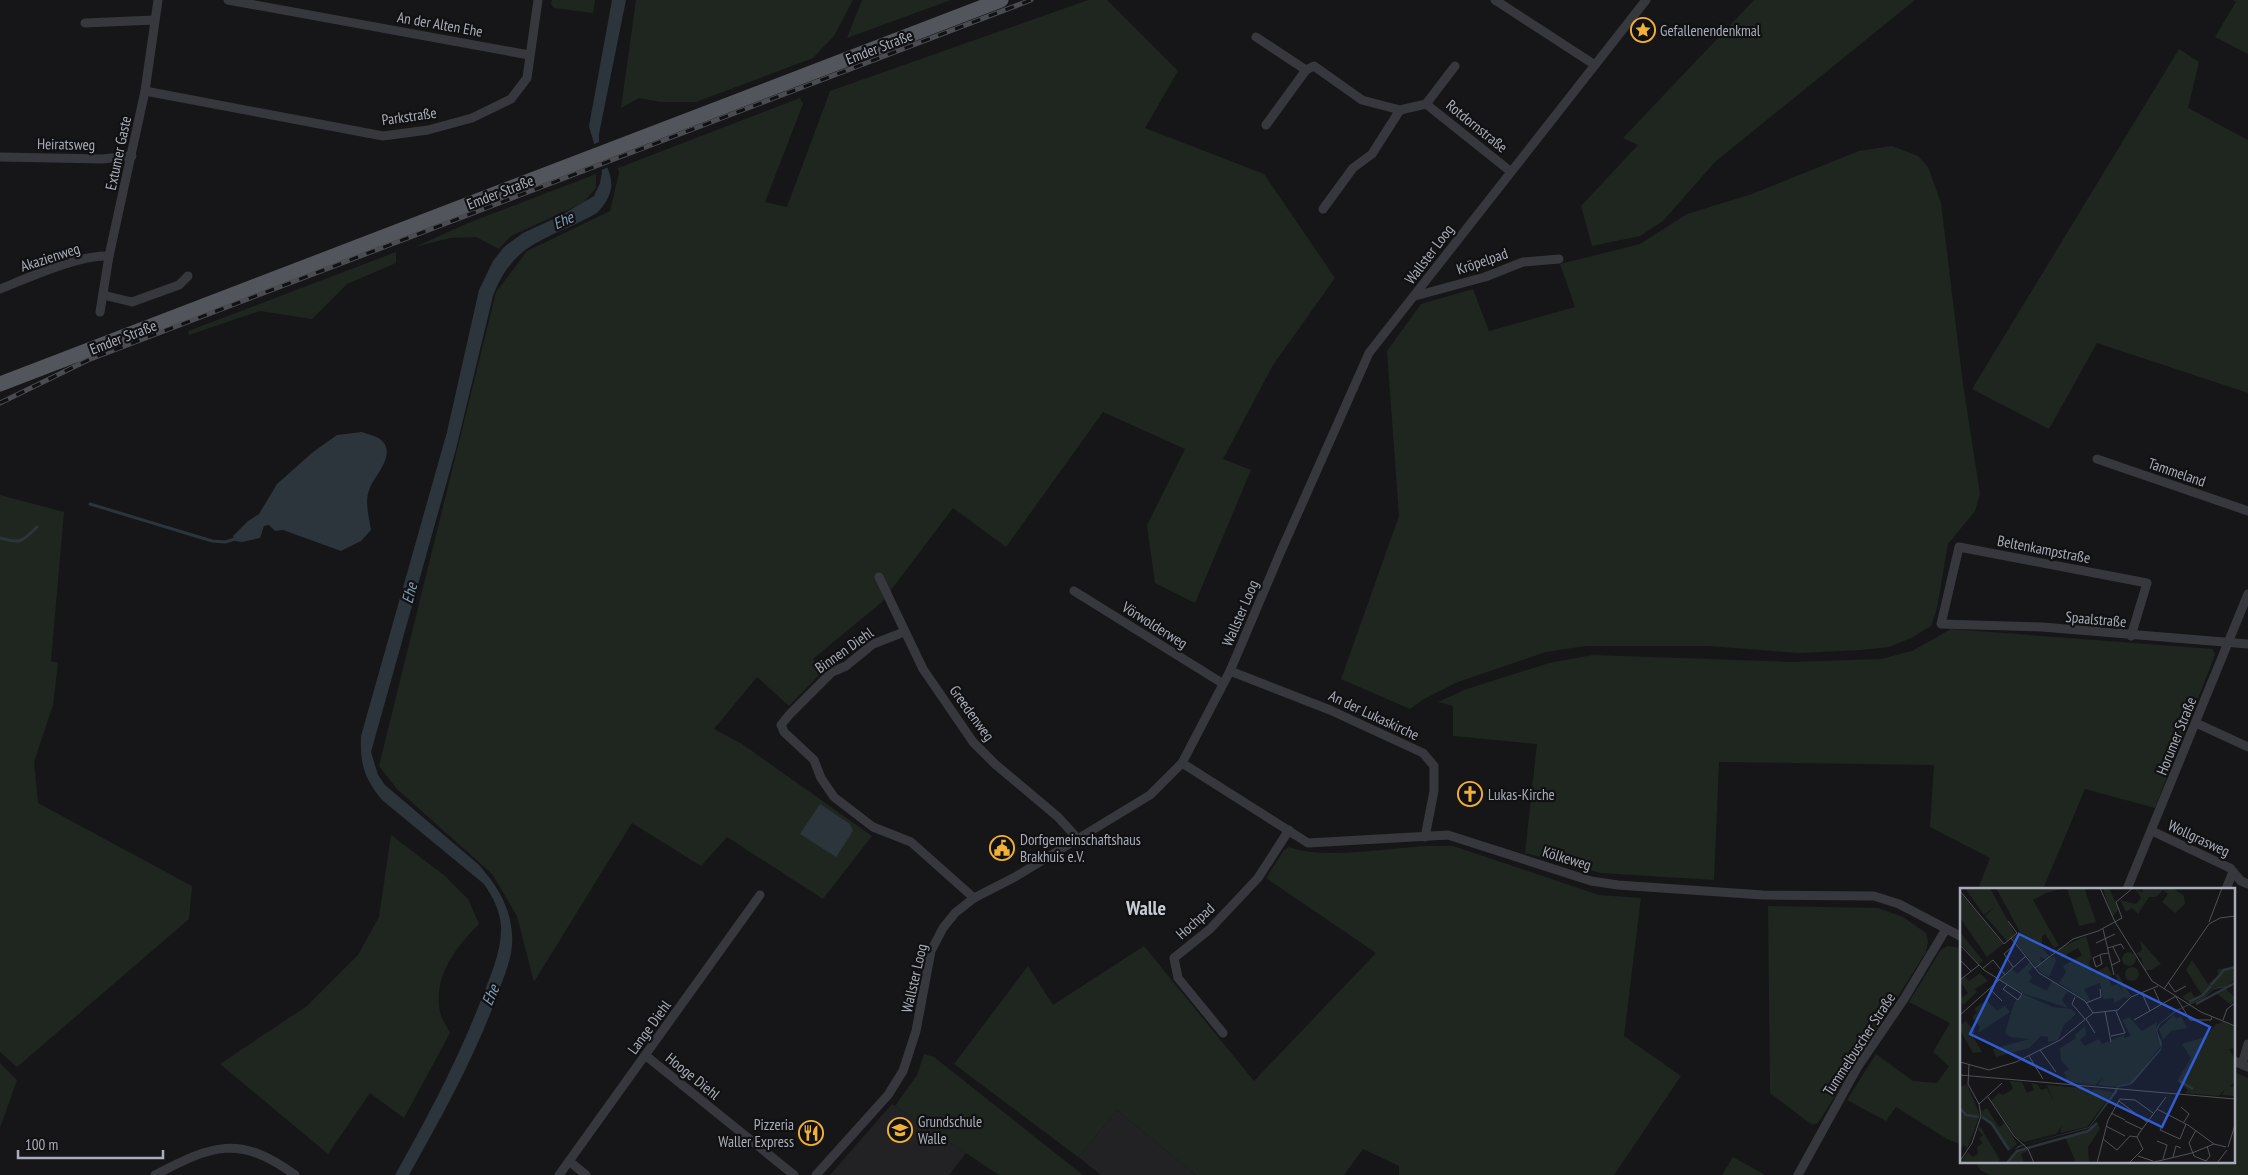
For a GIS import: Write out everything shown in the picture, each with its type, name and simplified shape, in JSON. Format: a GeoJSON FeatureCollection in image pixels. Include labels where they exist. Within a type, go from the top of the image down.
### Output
{"type":"FeatureCollection","features":[{"type":"Feature","properties":{"kind":"main road","name":"Emder Straße"},"geometry":{"type":"LineString","coordinates":[[0,384],[1001,0]]}},
{"type":"Feature","properties":{"kind":"street","name":"Extumer Gaste"},"geometry":{"type":"LineString","coordinates":[[100,312],[109,256],[145,91],[158,0]]}},
{"type":"Feature","properties":{"kind":"street","name":"An der Alten Ehe"},"geometry":{"type":"LineString","coordinates":[[228,0],[529,54]]}},
{"type":"Feature","properties":{"kind":"street","name":"Parkstraße"},"geometry":{"type":"LineString","coordinates":[[145,91],[383,136],[428,130],[472,118],[511,99],[527,78],[538,0]]}},
{"type":"Feature","properties":{"kind":"street"},"geometry":{"type":"LineString","coordinates":[[1495,0],[1595,65]]}},
{"type":"Feature","properties":{"kind":"street","name":"Wallster Loog"},"geometry":{"type":"LineString","coordinates":[[816,1175],[888,1095],[903,1071],[916,1031],[931,951],[943,928],[955,913],[974,898],[1078,839],[1150,795],[1182,763],[1222,683],[1230,671],[1369,353],[1415,296],[1510,170],[1646,0]]}},
{"type":"Feature","properties":{"kind":"street"},"geometry":{"type":"LineString","coordinates":[[86,23],[154,20]]}},
{"type":"Feature","properties":{"kind":"street","name":"Rotdornstraße"},"geometry":{"type":"LineString","coordinates":[[1256,37],[1306,70],[1314,66],[1362,100],[1400,110],[1426,104],[1455,66]]}},
{"type":"Feature","properties":{"kind":"street"},"geometry":{"type":"LineString","coordinates":[[1266,124],[1306,70]]}},
{"type":"Feature","properties":{"kind":"street","name":"Rotdornstraße"},"geometry":{"type":"LineString","coordinates":[[1426,104],[1510,170]]}},
{"type":"Feature","properties":{"kind":"street"},"geometry":{"type":"LineString","coordinates":[[1323,209],[1353,168],[1372,154],[1400,110]]}},
{"type":"Feature","properties":{"kind":"street","name":"Heiratsweg"},"geometry":{"type":"LineString","coordinates":[[0,157],[102,159],[132,156]]}},
{"type":"Feature","properties":{"kind":"street","name":"Akazienweg"},"geometry":{"type":"LineString","coordinates":[[0,289],[65,265],[101,255],[109,256]]}},
{"type":"Feature","properties":{"kind":"street","name":"Kröpelpad"},"geometry":{"type":"LineString","coordinates":[[1415,296],[1485,277],[1522,262],[1559,259]]}},
{"type":"Feature","properties":{"kind":"street"},"geometry":{"type":"LineString","coordinates":[[103,295],[132,302],[179,285],[188,276]]}},
{"type":"Feature","properties":{"kind":"street","name":"Tammeland"},"geometry":{"type":"LineString","coordinates":[[2097,459],[2248,511]]}},
{"type":"Feature","properties":{"kind":"street","name":"Beltenkampstraße"},"geometry":{"type":"LineString","coordinates":[[1941,624],[1959,547],[2147,583],[2131,636]]}},
{"type":"Feature","properties":{"kind":"street","name":"Greedenweg"},"geometry":{"type":"LineString","coordinates":[[879,577],[923,669],[973,742],[994,764],[1058,817],[1078,839]]}},
{"type":"Feature","properties":{"kind":"street","name":"Vörwolderweg"},"geometry":{"type":"LineString","coordinates":[[1074,591],[1222,683]]}},
{"type":"Feature","properties":{"kind":"street","name":"Horumer Straße"},"geometry":{"type":"LineString","coordinates":[[2127,888],[2248,594]]}},
{"type":"Feature","properties":{"kind":"street","name":"Spaalstraße"},"geometry":{"type":"LineString","coordinates":[[1941,624],[2042,627],[2131,636],[2248,644]]}},
{"type":"Feature","properties":{"kind":"street","name":"Binnen Diehl"},"geometry":{"type":"LineString","coordinates":[[904,632],[873,644],[846,666],[832,672],[781,724],[784,732],[814,760],[821,778],[834,797],[874,827],[911,842],[974,898]]}},
{"type":"Feature","properties":{"kind":"street","name":"An der Lukaskirche"},"geometry":{"type":"LineString","coordinates":[[1230,671],[1330,710],[1424,753],[1434,766],[1434,791],[1426,838]]}},
{"type":"Feature","properties":{"kind":"street"},"geometry":{"type":"LineString","coordinates":[[2196,723],[2248,748]]}},
{"type":"Feature","properties":{"kind":"street","name":"Kölkeweg"},"geometry":{"type":"LineString","coordinates":[[1182,763],[1308,843],[1426,838],[1448,835],[1591,881],[1618,885],[1763,895],[1874,896],[1899,904],[1960,936]]}},
{"type":"Feature","properties":{"kind":"street","name":"Hochpad"},"geometry":{"type":"LineString","coordinates":[[1223,1033],[1178,978],[1174,958],[1210,929],[1258,878],[1289,830]]}},
{"type":"Feature","properties":{"kind":"street","name":"Wollgrasweg"},"geometry":{"type":"LineString","coordinates":[[2152,831],[2230,868],[2241,881],[2248,884]]}},
{"type":"Feature","properties":{"kind":"street","name":"Wollgrasweg"},"geometry":{"type":"LineString","coordinates":[[2226,888],[2233,872]]}},
{"type":"Feature","properties":{"kind":"street","name":"Lange Diehl"},"geometry":{"type":"LineString","coordinates":[[559,1175],[760,895]]}},
{"type":"Feature","properties":{"kind":"street","name":"Tummelbuscher Straße"},"geometry":{"type":"LineString","coordinates":[[1798,1175],[1858,1068],[1904,999],[1946,929]]}},
{"type":"Feature","properties":{"kind":"street"},"geometry":{"type":"LineString","coordinates":[[2241,1064],[2248,1044]]}},
{"type":"Feature","properties":{"kind":"street","name":"Hooge Diehl"},"geometry":{"type":"LineString","coordinates":[[645,1055],[794,1175]]}},
{"type":"Feature","properties":{"kind":"street"},"geometry":{"type":"LineString","coordinates":[[155,1175],[189,1157],[222,1147],[236,1148],[264,1156],[295,1175]]}},
{"type":"Feature","properties":{"kind":"street"},"geometry":{"type":"LineString","coordinates":[[569,1161],[586,1175]]}},
{"type":"Feature","properties":{"kind":"shaded area"},"geometry":{"type":"Polygon","coordinates":[[[552,0],[595,0],[593,13],[554,8],[551,4],[552,0]]]}},
{"type":"Feature","properties":{"kind":"shaded area"},"geometry":{"type":"Polygon","coordinates":[[[636,0],[853,0],[834,36],[813,58],[696,102],[660,102],[639,98],[621,108],[636,0]]]}},
{"type":"Feature","properties":{"kind":"shaded area"},"geometry":{"type":"Polygon","coordinates":[[[862,0],[951,0],[847,38],[862,0]]]}},
{"type":"Feature","properties":{"kind":"shaded area"},"geometry":{"type":"Polygon","coordinates":[[[1088,0],[1107,0],[1178,71],[1145,128],[1264,174],[1335,278],[1273,365],[1223,459],[1251,470],[1195,603],[1155,583],[1147,525],[1185,449],[1103,412],[1006,547],[953,508],[882,602],[813,659],[822,672],[789,706],[757,677],[714,729],[742,744],[872,836],[823,899],[727,837],[701,866],[632,823],[534,982],[517,916],[492,874],[397,789],[379,766],[496,292],[527,251],[610,211],[619,173],[618,168],[800,98],[803,104],[765,202],[787,207],[830,91],[1088,0]]]}},
{"type":"Feature","properties":{"kind":"shaded area"},"geometry":{"type":"Polygon","coordinates":[[[1754,0],[1915,0],[1715,162],[1663,221],[1640,236],[1592,246],[1581,206],[1638,145],[1623,138],[1754,0]]]}},
{"type":"Feature","properties":{"kind":"shaded area"},"geometry":{"type":"Polygon","coordinates":[[[2233,0],[2248,0],[2248,54],[2215,37],[2236,2],[2233,0]]]}},
{"type":"Feature","properties":{"kind":"shaded area"},"geometry":{"type":"Polygon","coordinates":[[[2179,49],[2199,62],[2188,108],[2248,140],[2248,393],[2097,343],[2049,429],[1972,389],[2179,49]]]}},
{"type":"Feature","properties":{"kind":"shaded area"},"geometry":{"type":"Polygon","coordinates":[[[1892,146],[1918,156],[1928,167],[1941,203],[1963,384],[1980,494],[1975,511],[1948,544],[1937,608],[1931,626],[1911,638],[1889,647],[1861,650],[1798,653],[1708,646],[1586,646],[1546,652],[1458,682],[1424,699],[1410,709],[1341,679],[1399,516],[1387,351],[1421,304],[1473,289],[1489,331],[1575,307],[1560,264],[1640,244],[1687,214],[1752,194],[1859,151],[1892,146]]]}},
{"type":"Feature","properties":{"kind":"shaded area"},"geometry":{"type":"Polygon","coordinates":[[[596,174],[596,188],[583,203],[511,236],[499,249],[476,237],[450,238],[415,247],[468,223],[596,174]]]}},
{"type":"Feature","properties":{"kind":"shaded area"},"geometry":{"type":"Polygon","coordinates":[[[396,252],[396,263],[347,284],[312,319],[260,311],[189,335],[188,331],[396,252]]]}},
{"type":"Feature","properties":{"kind":"shaded area"},"geometry":{"type":"Polygon","coordinates":[[[0,495],[64,512],[51,661],[58,663],[53,705],[34,762],[38,803],[192,886],[189,919],[17,1067],[0,1052],[0,495]]]}},
{"type":"Feature","properties":{"kind":"shaded area"},"geometry":{"type":"Polygon","coordinates":[[[1951,629],[2213,649],[2215,655],[2155,808],[2085,789],[2043,888],[1978,888],[1990,858],[1930,827],[1934,765],[1719,762],[1714,880],[1601,873],[1525,853],[1537,744],[1453,736],[1453,706],[1438,702],[1464,690],[1549,663],[1593,655],[1791,662],[1881,659],[1912,651],[1951,629]]]}},
{"type":"Feature","properties":{"kind":"shaded area"},"geometry":{"type":"Polygon","coordinates":[[[391,835],[445,876],[468,899],[479,924],[462,942],[443,974],[440,986],[440,1012],[450,1033],[404,1118],[370,1093],[328,1154],[220,1064],[307,1006],[358,955],[379,917],[391,835]]]}},
{"type":"Feature","properties":{"kind":"shaded area"},"geometry":{"type":"Polygon","coordinates":[[[1426,846],[1453,846],[1599,895],[1641,898],[1624,1036],[1681,1076],[1614,1175],[1399,1175],[1399,1166],[1363,1149],[1344,1175],[1196,1175],[1117,1110],[1078,1157],[954,1064],[1028,966],[1053,1005],[1144,946],[1254,1081],[1376,953],[1266,878],[1284,850],[1289,847],[1319,853],[1337,853],[1426,846]]]}},
{"type":"Feature","properties":{"kind":"shaded area"},"geometry":{"type":"Polygon","coordinates":[[[1768,906],[1878,908],[1903,917],[1926,933],[1928,942],[1926,952],[1818,1123],[1812,1125],[1770,1093],[1768,906]]]}},
{"type":"Feature","properties":{"kind":"shaded area"},"geometry":{"type":"Polygon","coordinates":[[[1947,946],[1960,948],[1960,1144],[1947,1139],[1896,1107],[1886,1121],[1847,1100],[1876,1054],[1913,1081],[1937,1083],[1949,1066],[1933,1052],[1950,1023],[1909,1002],[1940,951],[1947,946]]]}},
{"type":"Feature","properties":{"kind":"shaded area"},"geometry":{"type":"Polygon","coordinates":[[[924,1054],[934,1057],[1083,1175],[999,1175],[895,1106],[917,1075],[924,1054]]]}},
{"type":"Feature","properties":{"kind":"shaded area"},"geometry":{"type":"Polygon","coordinates":[[[0,1063],[17,1080],[0,1128],[0,1063]]]}},
{"type":"Feature","properties":{"kind":"shaded area"},"geometry":{"type":"Polygon","coordinates":[[[2236,1073],[2248,1078],[2248,1175],[1990,1175],[1980,1170],[1976,1162],[2236,1162],[2236,1073]]]}},
{"type":"Feature","properties":{"kind":"shaded area","name":"Grundschule Walle"},"geometry":{"type":"Polygon","coordinates":[[[892,1104],[966,1153],[949,1175],[830,1175],[892,1104]]]}},
{"type":"Feature","properties":{"kind":"shaded area"},"geometry":{"type":"Polygon","coordinates":[[[1117,1110],[1196,1175],[1101,1175],[1078,1157],[1117,1110]]]}},
{"type":"Feature","properties":{"kind":"shaded area"},"geometry":{"type":"Polygon","coordinates":[[[1733,1157],[1765,1175],[1722,1175],[1733,1157]]]}},
{"type":"Feature","properties":{"kind":"water","name":"Ehe"},"geometry":{"type":"Polygon","coordinates":[[[612,0],[626,0],[599,134],[602,155],[611,181],[611,191],[597,213],[549,236],[523,252],[502,277],[493,296],[456,449],[371,752],[378,775],[385,785],[478,864],[491,879],[505,904],[511,923],[512,934],[512,949],[506,971],[489,1017],[468,1063],[446,1108],[409,1175],[395,1175],[441,1089],[472,1022],[495,964],[500,945],[501,926],[496,904],[484,884],[382,800],[376,792],[367,777],[362,763],[361,736],[447,432],[479,290],[493,261],[504,247],[523,233],[560,216],[594,196],[600,183],[602,172],[589,126],[612,0]]]}},
{"type":"Feature","properties":{"kind":"water"},"geometry":{"type":"Polygon","coordinates":[[[362,432],[380,439],[387,451],[384,464],[368,493],[371,530],[361,541],[341,551],[283,530],[275,531],[269,525],[264,526],[260,538],[242,542],[235,541],[233,536],[248,521],[259,514],[277,484],[313,452],[337,435],[362,432]]]}},
{"type":"Feature","properties":{"kind":"water"},"geometry":{"type":"Polygon","coordinates":[[[820,804],[850,824],[853,831],[836,857],[800,834],[820,804]]]}},
{"type":"Feature","properties":{"kind":"pier"},"geometry":{"type":"Polygon","coordinates":[[[599,142],[611,166],[599,171],[590,146],[599,142]]]}},
{"type":"Feature","properties":{"kind":"waterway"},"geometry":{"type":"LineString","coordinates":[[90,504],[212,541],[225,542],[235,539]]}},
{"type":"Feature","properties":{"kind":"waterway"},"geometry":{"type":"LineString","coordinates":[[0,538],[13,541],[21,540],[37,527]]}},
{"type":"Feature","properties":{"kind":"railway"},"geometry":{"type":"LineString","coordinates":[[0,403],[88,360],[1031,0]]}},
{"type":"Feature","properties":{"kind":"place","name":"Gefallenendenkmal"},"geometry":{"type":"Point","coordinates":[1643,30]}},
{"type":"Feature","properties":{"kind":"place","name":"Lukas-Kirche"},"geometry":{"type":"Point","coordinates":[1470,794]}},
{"type":"Feature","properties":{"kind":"place","name":"Dorfgemeinschaftshaus Brakhuis e.V."},"geometry":{"type":"Point","coordinates":[1002,848]}},
{"type":"Feature","properties":{"kind":"place","name":"Grundschule Walle"},"geometry":{"type":"Point","coordinates":[900,1130]}},
{"type":"Feature","properties":{"kind":"place","name":"Pizzeria Waller Express"},"geometry":{"type":"Point","coordinates":[811,1133]}},
{"type":"Feature","properties":{"kind":"district","name":"Walle"},"geometry":{"type":"Point","coordinates":[1146,908]}}]}
